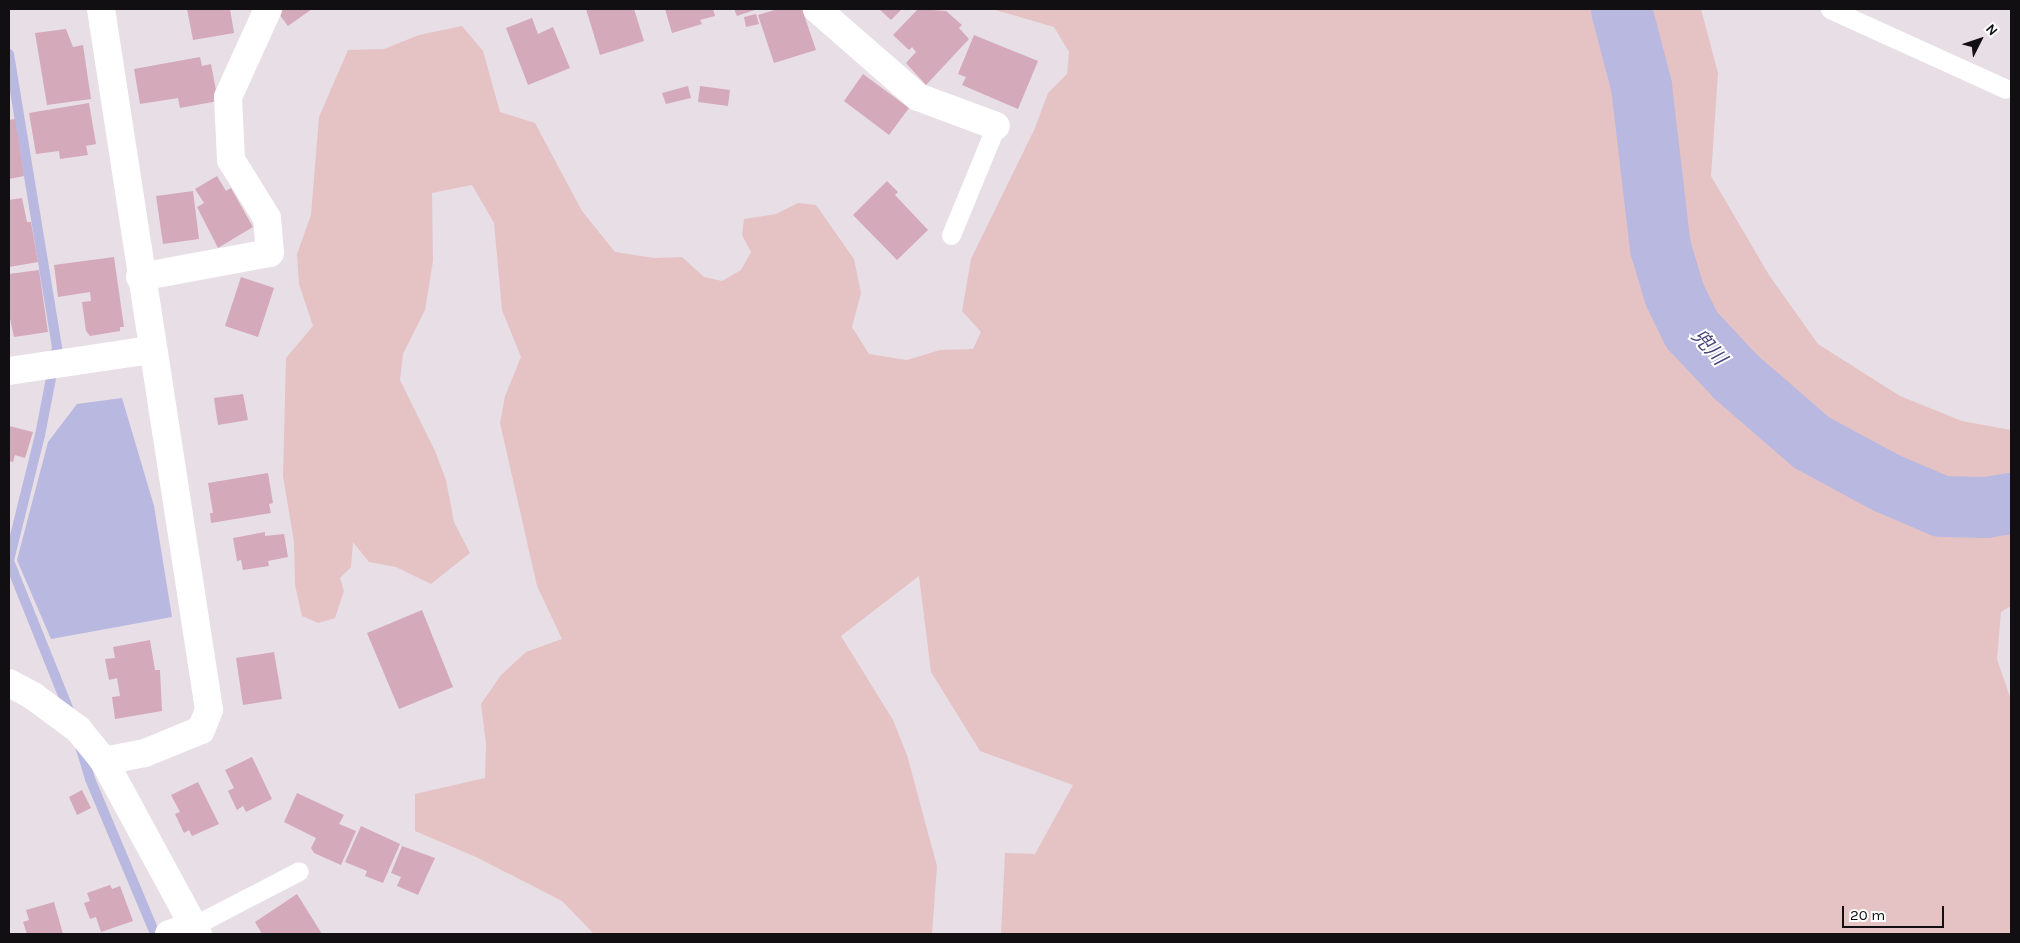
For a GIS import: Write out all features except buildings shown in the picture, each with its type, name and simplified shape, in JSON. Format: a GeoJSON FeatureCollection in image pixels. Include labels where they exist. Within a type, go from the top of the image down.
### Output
{"type":"FeatureCollection","features":[{"type":"Feature","properties":{"kind":"street"},"geometry":{"type":"LineString","coordinates":[[101,9],[151,350],[209,710],[201,730],[145,753],[104,761]]}},
{"type":"Feature","properties":{"kind":"street"},"geometry":{"type":"LineString","coordinates":[[140,277],[270,253],[268,218],[231,160],[228,97],[268,9]]}},
{"type":"Feature","properties":{"kind":"street"},"geometry":{"type":"LineString","coordinates":[[817,9],[918,97],[996,126]]}},
{"type":"Feature","properties":{"kind":"street"},"geometry":{"type":"LineString","coordinates":[[9,371],[151,350]]}},
{"type":"Feature","properties":{"kind":"street"},"geometry":{"type":"LineString","coordinates":[[9,684],[33,696],[78,729],[104,761],[187,932]]}},
{"type":"Feature","properties":{"kind":"lane"},"geometry":{"type":"LineString","coordinates":[[1830,9],[2006,89]]}},
{"type":"Feature","properties":{"kind":"lane"},"geometry":{"type":"LineString","coordinates":[[951,234],[996,126]]}},
{"type":"Feature","properties":{"kind":"lane"},"geometry":{"type":"LineString","coordinates":[[187,932],[299,871]]}},
{"type":"Feature","properties":{"kind":"shaded area"},"geometry":{"type":"Polygon","coordinates":[[[992,9],[1701,9],[1718,73],[1711,176],[1769,275],[1818,344],[1900,396],[1962,421],[2011,430],[2011,606],[2001,612],[1997,659],[2011,700],[2011,934],[1001,934],[1005,853],[1035,854],[1073,785],[980,751],[931,672],[919,576],[841,636],[893,720],[907,755],[937,866],[932,934],[594,934],[562,901],[476,857],[415,831],[415,794],[485,778],[486,744],[481,704],[501,675],[526,652],[562,639],[537,586],[500,423],[505,396],[521,357],[502,310],[494,223],[472,185],[432,193],[433,261],[425,310],[403,354],[400,380],[435,451],[446,480],[454,522],[470,553],[431,584],[396,567],[369,562],[353,542],[351,567],[340,578],[344,591],[335,618],[318,623],[302,616],[295,585],[294,542],[283,476],[286,358],[313,326],[299,284],[297,254],[311,215],[319,117],[348,50],[384,49],[419,35],[462,26],[483,51],[500,112],[535,123],[582,211],[615,252],[654,258],[682,257],[704,277],[722,281],[741,270],[751,252],[742,235],[744,219],[776,214],[798,203],[816,205],[854,259],[861,293],[852,327],[869,354],[907,360],[940,350],[973,349],[981,332],[962,311],[971,259],[1035,128],[1048,93],[1067,74],[1069,52],[1054,27],[992,9]]]}},
{"type":"Feature","properties":{"kind":"water"},"geometry":{"type":"Polygon","coordinates":[[[122,398],[154,506],[172,617],[51,639],[17,560],[48,442],[77,404],[122,398]]]}},
{"type":"Feature","properties":{"kind":"waterway","name":"兜川"},"geometry":{"type":"LineString","coordinates":[[1621,9],[1641,86],[1660,247],[1674,294],[1691,329],[1736,377],[1811,442],[1885,482],[1941,506],[1985,507],[2011,503]]}},
{"type":"Feature","properties":{"kind":"waterway"},"geometry":{"type":"LineString","coordinates":[[9,54],[57,347],[40,435],[9,560]]}},
{"type":"Feature","properties":{"kind":"waterway"},"geometry":{"type":"LineString","coordinates":[[9,561],[72,718]]}},
{"type":"Feature","properties":{"kind":"waterway"},"geometry":{"type":"LineString","coordinates":[[80,746],[90,779],[155,934]]}}]}
